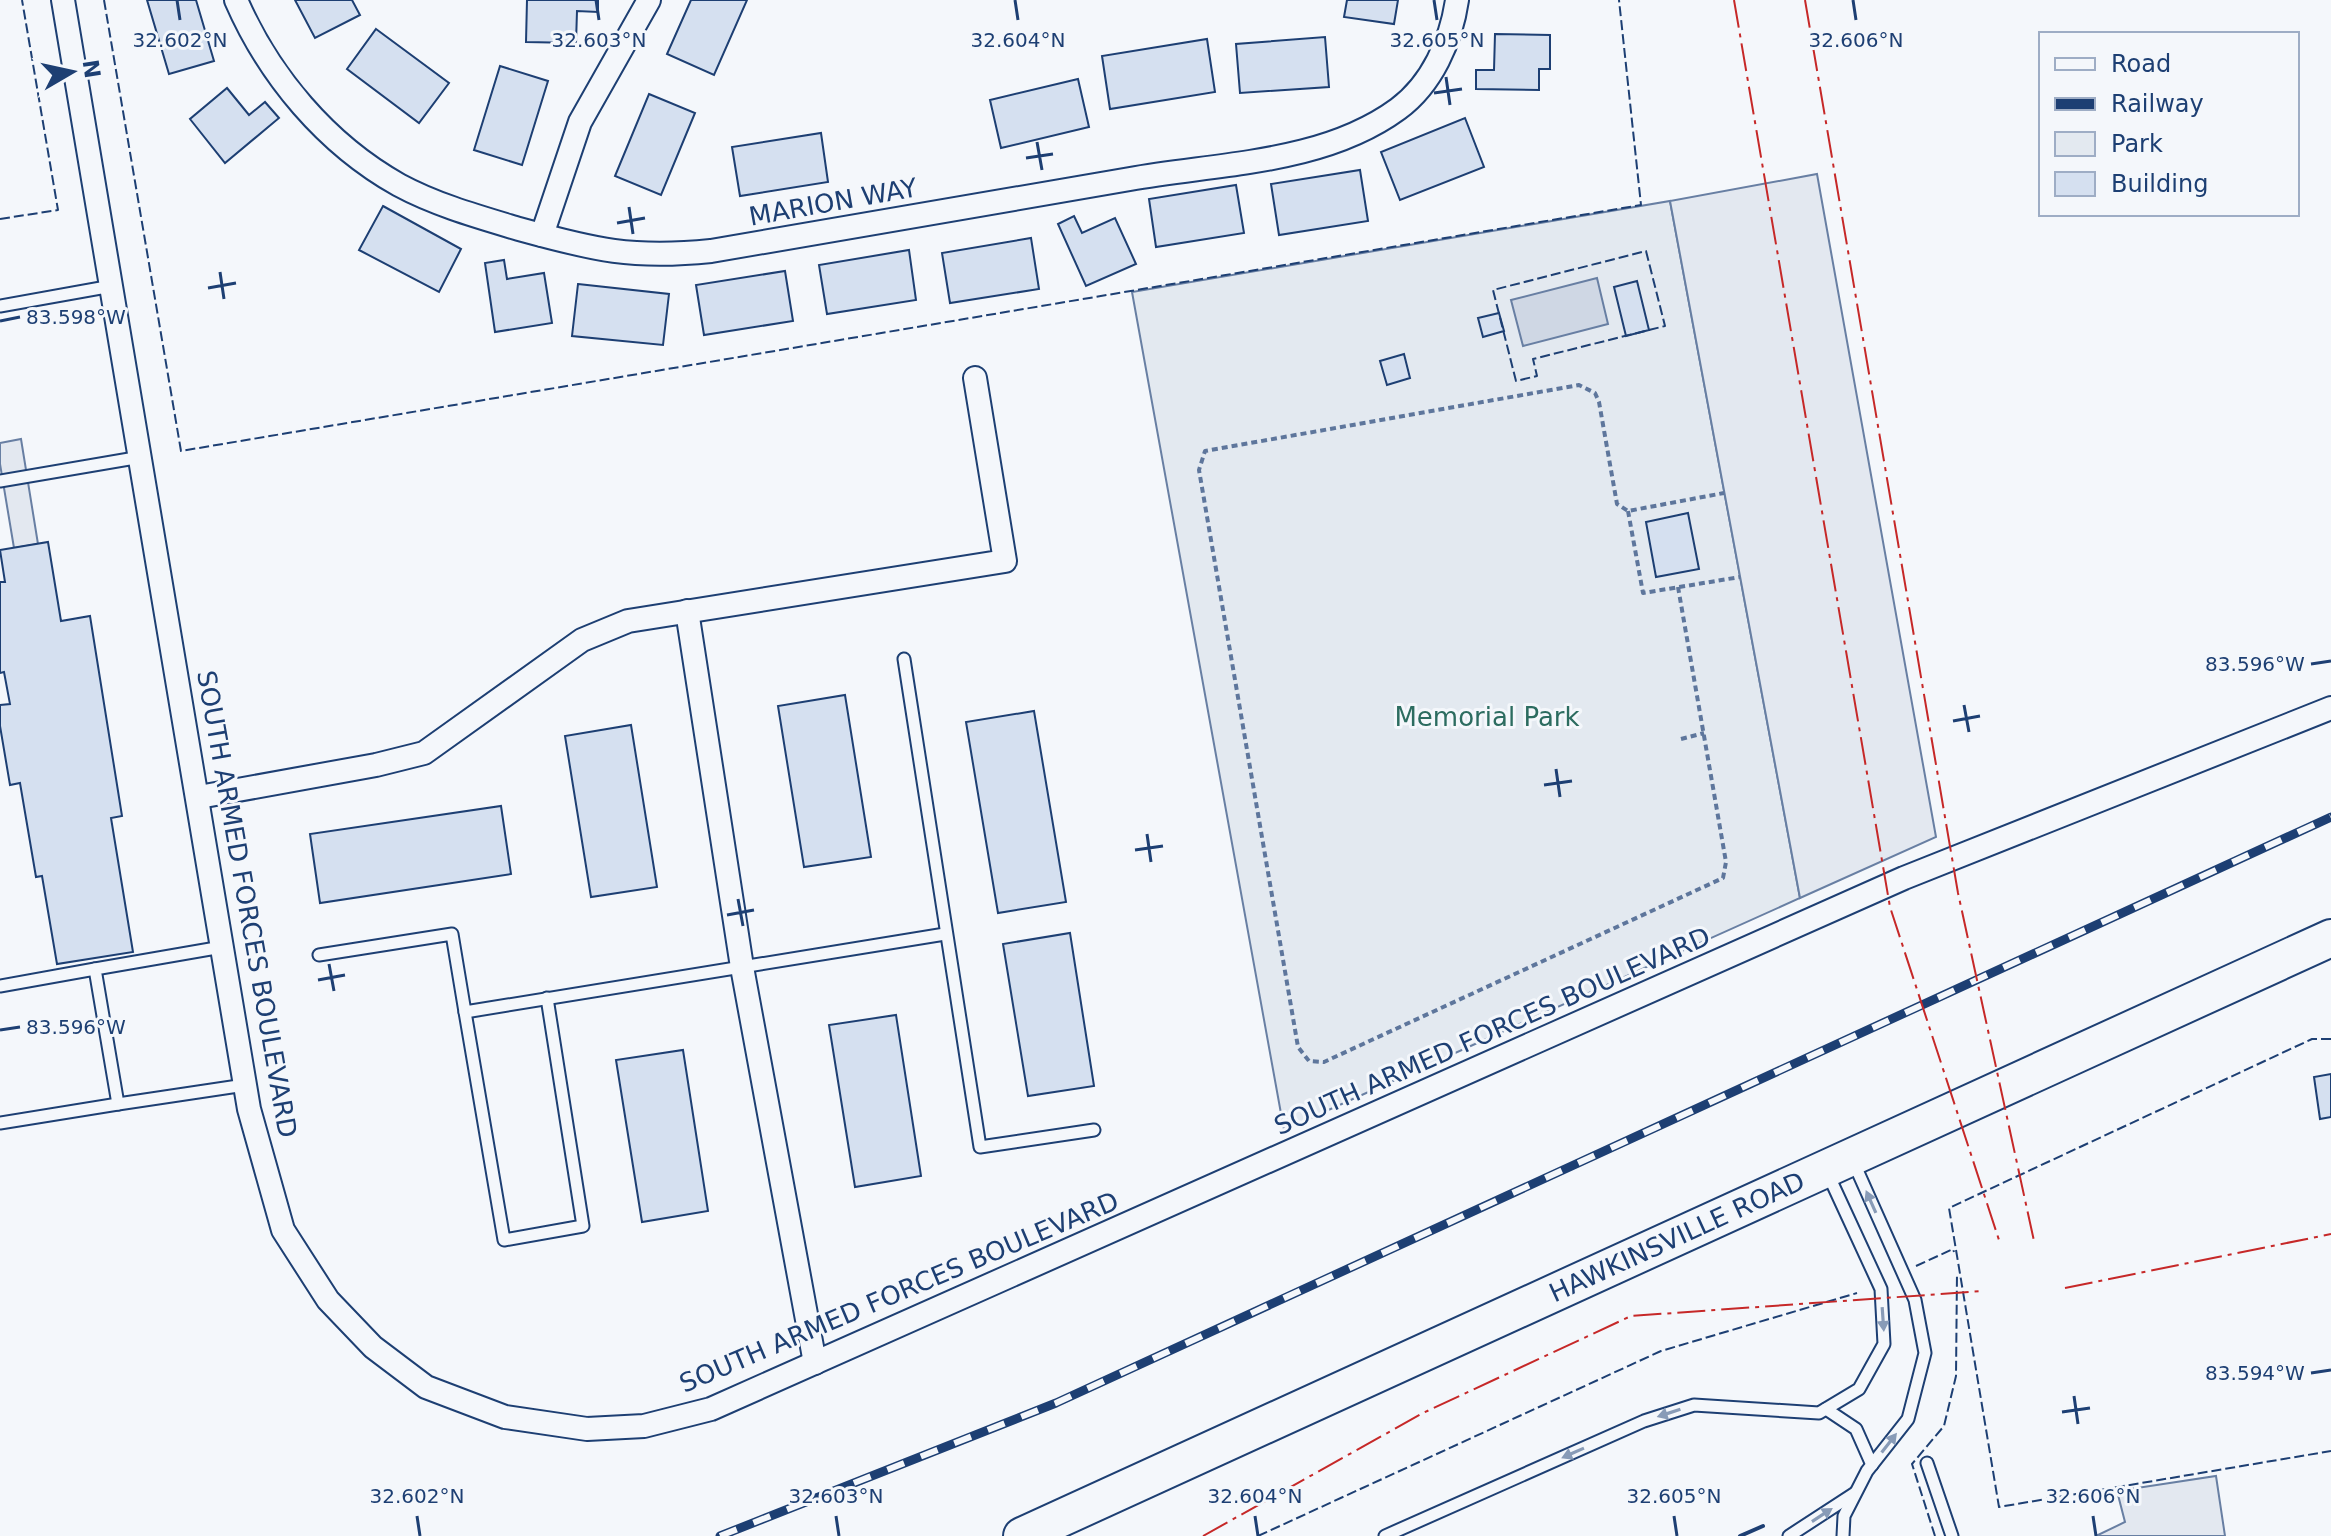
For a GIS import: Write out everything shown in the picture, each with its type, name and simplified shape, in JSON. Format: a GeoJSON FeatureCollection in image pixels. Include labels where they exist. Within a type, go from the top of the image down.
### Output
{"type":"FeatureCollection","features":[{"type":"Feature","properties":{"kind":"main road","name":"HAWKINSVILLE ROAD"},"geometry":{"type":"LineString","coordinates":[[1022,1536],[2331,938]]}},
{"type":"Feature","properties":{"kind":"street","name":"SOUTH ARMED FORCES BOULEVARD"},"geometry":{"type":"LineString","coordinates":[[63,0],[245,1085],[283,1230],[328,1300],[373,1347],[426,1387],[505,1417],[602,1429],[644,1426],[711,1409],[1904,878],[2331,708]]}},
{"type":"Feature","properties":{"kind":"street","name":"MARION WAY"},"geometry":{"type":"LineString","coordinates":[[236,0],[258,46],[281,81],[351,151],[399,185],[455,209],[615,254],[711,251],[1321,146],[1349,137],[1398,109],[1418,90],[1446,44],[1457,0]]}},
{"type":"Feature","properties":{"kind":"street"},"geometry":{"type":"LineString","coordinates":[[542,235],[580,122],[649,0]]}},
{"type":"Feature","properties":{"kind":"street"},"geometry":{"type":"LineString","coordinates":[[199,797],[376,765],[424,753],[582,640],[628,621],[1005,561],[975,378]]}},
{"type":"Feature","properties":{"kind":"street"},"geometry":{"type":"LineString","coordinates":[[687,611],[742,967],[815,1363]]}},
{"type":"Feature","properties":{"kind":"lane"},"geometry":{"type":"LineString","coordinates":[[0,306],[113,286]]}},
{"type":"Feature","properties":{"kind":"lane"},"geometry":{"type":"LineString","coordinates":[[0,481],[141,457]]}},
{"type":"Feature","properties":{"kind":"lane"},"geometry":{"type":"LineString","coordinates":[[904,659],[980,1147],[1094,1130]]}},
{"type":"Feature","properties":{"kind":"lane"},"geometry":{"type":"LineString","coordinates":[[319,955],[452,934],[504,1240],[583,1226],[547,998]]}},
{"type":"Feature","properties":{"kind":"lane"},"geometry":{"type":"LineString","coordinates":[[465,1012],[945,934]]}},
{"type":"Feature","properties":{"kind":"lane"},"geometry":{"type":"LineString","coordinates":[[0,986],[222,947]]}},
{"type":"Feature","properties":{"kind":"lane"},"geometry":{"type":"LineString","coordinates":[[95,969],[118,1104]]}},
{"type":"Feature","properties":{"kind":"lane"},"geometry":{"type":"LineString","coordinates":[[0,1123],[245,1085]]}},
{"type":"Feature","properties":{"kind":"lane"},"geometry":{"type":"LineString","coordinates":[[1385,1536],[1644,1421],[1694,1405],[1819,1413],[1859,1389],[1884,1344],[1881,1289],[1838,1163]]}},
{"type":"Feature","properties":{"kind":"lane"},"geometry":{"type":"LineString","coordinates":[[1838,1163],[1915,1300],[1925,1353],[1908,1419],[1872,1465],[1855,1493],[1844,1516],[1843,1536]]}},
{"type":"Feature","properties":{"kind":"lane"},"geometry":{"type":"LineString","coordinates":[[1826,1409],[1856,1429],[1872,1465]]}},
{"type":"Feature","properties":{"kind":"lane"},"geometry":{"type":"LineString","coordinates":[[1927,1463],[1952,1536]]}},
{"type":"Feature","properties":{"kind":"lane"},"geometry":{"type":"LineString","coordinates":[[1789,1536],[1855,1493]]}},
{"type":"Feature","properties":{"kind":"path"},"geometry":{"type":"LineString","coordinates":[[1678,587],[1726,862],[1723,878],[1324,1062],[1309,1061],[1303,1055],[1199,470],[1200,460],[1214,447],[1579,385],[1595,393],[1599,402],[1617,504],[1628,511],[1724,493]]}},
{"type":"Feature","properties":{"kind":"path"},"geometry":{"type":"LineString","coordinates":[[1628,511],[1643,593],[1740,577]]}},
{"type":"Feature","properties":{"kind":"path"},"geometry":{"type":"LineString","coordinates":[[1681,739],[1704,733]]}},
{"type":"Feature","properties":{"kind":"green space","name":"Memorial Park"},"geometry":{"type":"Polygon","coordinates":[[[1670,201],[1800,898],[1284,1130],[1132,292],[1670,201]]]}},
{"type":"Feature","properties":{"kind":"shaded area"},"geometry":{"type":"Polygon","coordinates":[[[1817,174],[1936,837],[1800,898],[1670,201],[1817,174]]]}},
{"type":"Feature","properties":{"kind":"shaded area"},"geometry":{"type":"Polygon","coordinates":[[[1597,278],[1608,324],[1523,346],[1511,300],[1597,278]]]}},
{"type":"Feature","properties":{"kind":"shaded area"},"geometry":{"type":"Polygon","coordinates":[[[21,439],[38,544],[14,548],[0,464],[0,443],[21,439]]]}},
{"type":"Feature","properties":{"kind":"shaded area"},"geometry":{"type":"Polygon","coordinates":[[[2216,1476],[2225,1536],[2096,1536],[2125,1522],[2117,1491],[2216,1476]]]}},
{"type":"Feature","properties":{"kind":"building"},"geometry":{"type":"Polygon","coordinates":[[[147,0],[196,0],[214,61],[169,74],[147,0]]]}},
{"type":"Feature","properties":{"kind":"building"},"geometry":{"type":"Polygon","coordinates":[[[295,0],[352,0],[360,15],[315,38],[295,0]]]}},
{"type":"Feature","properties":{"kind":"building"},"geometry":{"type":"Polygon","coordinates":[[[527,0],[598,0],[598,12],[577,11],[576,43],[526,42],[527,0]]]}},
{"type":"Feature","properties":{"kind":"building"},"geometry":{"type":"Polygon","coordinates":[[[691,0],[747,0],[714,75],[667,54],[691,0]]]}},
{"type":"Feature","properties":{"kind":"building"},"geometry":{"type":"Polygon","coordinates":[[[1347,0],[1398,0],[1394,24],[1344,17],[1347,0]]]}},
{"type":"Feature","properties":{"kind":"building"},"geometry":{"type":"Polygon","coordinates":[[[376,29],[449,83],[419,123],[347,69],[376,29]]]}},
{"type":"Feature","properties":{"kind":"building"},"geometry":{"type":"Polygon","coordinates":[[[1495,34],[1550,35],[1550,69],[1539,69],[1539,90],[1476,89],[1476,70],[1494,70],[1495,34]]]}},
{"type":"Feature","properties":{"kind":"building"},"geometry":{"type":"Polygon","coordinates":[[[1325,37],[1329,87],[1240,93],[1236,44],[1325,37]]]}},
{"type":"Feature","properties":{"kind":"building"},"geometry":{"type":"Polygon","coordinates":[[[1207,39],[1215,92],[1110,109],[1102,56],[1207,39]]]}},
{"type":"Feature","properties":{"kind":"building"},"geometry":{"type":"Polygon","coordinates":[[[500,66],[548,81],[522,165],[474,150],[500,66]]]}},
{"type":"Feature","properties":{"kind":"building"},"geometry":{"type":"Polygon","coordinates":[[[1078,79],[1089,127],[1001,148],[990,100],[1078,79]]]}},
{"type":"Feature","properties":{"kind":"building"},"geometry":{"type":"Polygon","coordinates":[[[227,88],[249,115],[265,102],[279,118],[225,163],[190,119],[227,88]]]}},
{"type":"Feature","properties":{"kind":"building"},"geometry":{"type":"Polygon","coordinates":[[[649,94],[695,113],[661,195],[615,176],[649,94]]]}},
{"type":"Feature","properties":{"kind":"building"},"geometry":{"type":"Polygon","coordinates":[[[1465,118],[1484,167],[1400,200],[1381,152],[1465,118]]]}},
{"type":"Feature","properties":{"kind":"building"},"geometry":{"type":"Polygon","coordinates":[[[821,133],[828,182],[740,196],[732,147],[821,133]]]}},
{"type":"Feature","properties":{"kind":"building"},"geometry":{"type":"Polygon","coordinates":[[[1360,170],[1368,221],[1279,235],[1271,184],[1360,170]]]}},
{"type":"Feature","properties":{"kind":"building"},"geometry":{"type":"Polygon","coordinates":[[[1236,185],[1244,233],[1156,247],[1149,199],[1236,185]]]}},
{"type":"Feature","properties":{"kind":"building"},"geometry":{"type":"Polygon","coordinates":[[[383,206],[461,249],[439,292],[359,250],[383,206]]]}},
{"type":"Feature","properties":{"kind":"building"},"geometry":{"type":"Polygon","coordinates":[[[1074,216],[1082,233],[1115,218],[1136,264],[1086,286],[1058,224],[1074,216]]]}},
{"type":"Feature","properties":{"kind":"building"},"geometry":{"type":"Polygon","coordinates":[[[1031,238],[1039,289],[950,303],[942,253],[1031,238]]]}},
{"type":"Feature","properties":{"kind":"building"},"geometry":{"type":"Polygon","coordinates":[[[909,250],[916,300],[827,314],[819,265],[909,250]]]}},
{"type":"Feature","properties":{"kind":"building"},"geometry":{"type":"Polygon","coordinates":[[[504,260],[507,279],[544,273],[552,323],[495,332],[485,263],[504,260]]]}},
{"type":"Feature","properties":{"kind":"building"},"geometry":{"type":"Polygon","coordinates":[[[785,271],[793,321],[704,335],[696,285],[785,271]]]}},
{"type":"Feature","properties":{"kind":"building"},"geometry":{"type":"Polygon","coordinates":[[[1637,281],[1649,330],[1626,336],[1614,287],[1637,281]]]}},
{"type":"Feature","properties":{"kind":"building"},"geometry":{"type":"Polygon","coordinates":[[[578,284],[669,294],[663,345],[572,336],[578,284]]]}},
{"type":"Feature","properties":{"kind":"building"},"geometry":{"type":"Polygon","coordinates":[[[1499,313],[1504,331],[1483,337],[1478,318],[1499,313]]]}},
{"type":"Feature","properties":{"kind":"building"},"geometry":{"type":"Polygon","coordinates":[[[1404,354],[1410,378],[1387,385],[1380,361],[1404,354]]]}},
{"type":"Feature","properties":{"kind":"building"},"geometry":{"type":"Polygon","coordinates":[[[1688,513],[1699,569],[1656,577],[1646,522],[1688,513]]]}},
{"type":"Feature","properties":{"kind":"building"},"geometry":{"type":"Polygon","coordinates":[[[48,542],[61,621],[90,616],[122,816],[111,818],[133,952],[57,964],[42,876],[36,877],[20,783],[10,785],[0,726],[0,705],[10,704],[4,672],[0,673],[0,582],[5,582],[0,550],[48,542]]]}},
{"type":"Feature","properties":{"kind":"building"},"geometry":{"type":"Polygon","coordinates":[[[845,695],[871,857],[804,867],[778,706],[845,695]]]}},
{"type":"Feature","properties":{"kind":"building"},"geometry":{"type":"Polygon","coordinates":[[[1034,711],[1066,902],[998,913],[966,722],[1034,711]]]}},
{"type":"Feature","properties":{"kind":"building"},"geometry":{"type":"Polygon","coordinates":[[[631,725],[657,887],[591,897],[565,736],[631,725]]]}},
{"type":"Feature","properties":{"kind":"building"},"geometry":{"type":"Polygon","coordinates":[[[501,806],[511,874],[320,903],[310,834],[501,806]]]}},
{"type":"Feature","properties":{"kind":"building"},"geometry":{"type":"Polygon","coordinates":[[[1070,933],[1094,1086],[1028,1096],[1003,944],[1070,933]]]}},
{"type":"Feature","properties":{"kind":"building"},"geometry":{"type":"Polygon","coordinates":[[[896,1015],[921,1176],[855,1187],[829,1025],[896,1015]]]}},
{"type":"Feature","properties":{"kind":"building"},"geometry":{"type":"Polygon","coordinates":[[[683,1050],[708,1211],[642,1222],[616,1060],[683,1050]]]}},
{"type":"Feature","properties":{"kind":"building"},"geometry":{"type":"Polygon","coordinates":[[[2331,1074],[2331,1117],[2320,1119],[2314,1077],[2331,1074]]]}},
{"type":"Feature","properties":{"kind":"railway"},"geometry":{"type":"LineString","coordinates":[[720,1536],[1056,1403],[2331,817]]}},
{"type":"Feature","properties":{"kind":"fence"},"geometry":{"type":"LineString","coordinates":[[0,219],[58,210],[22,0]]}},
{"type":"Feature","properties":{"kind":"fence"},"geometry":{"type":"LineString","coordinates":[[104,0],[181,451],[1641,205],[1619,0]]}},
{"type":"Feature","properties":{"kind":"fence"},"geometry":{"type":"LineString","coordinates":[[1646,251],[1665,326],[1533,359],[1537,376],[1516,381],[1493,290],[1646,251]]}},
{"type":"Feature","properties":{"kind":"fence"},"geometry":{"type":"LineString","coordinates":[[2331,1039],[2312,1039],[1949,1208],[1999,1507],[2331,1451]]}},
{"type":"Feature","properties":{"kind":"fence"},"geometry":{"type":"LineString","coordinates":[[1916,1266],[1953,1249],[1954,1252]]}},
{"type":"Feature","properties":{"kind":"fence"},"geometry":{"type":"LineString","coordinates":[[1935,1536],[1912,1464],[1944,1426],[1956,1376],[1957,1273]]}},
{"type":"Feature","properties":{"kind":"fence"},"geometry":{"type":"LineString","coordinates":[[1258,1536],[1661,1351],[1857,1293]]}},
{"type":"Feature","properties":{"kind":"wall"},"geometry":{"type":"LineString","coordinates":[[1740,1536],[1763,1526]]}},
{"type":"Feature","properties":{"kind":"power"},"geometry":{"type":"LineString","coordinates":[[1734,0],[1890,907],[1999,1240]]}},
{"type":"Feature","properties":{"kind":"power"},"geometry":{"type":"LineString","coordinates":[[1805,0],[1958,893],[2034,1241]]}},
{"type":"Feature","properties":{"kind":"power"},"geometry":{"type":"LineString","coordinates":[[2065,1288],[2331,1234]]}},
{"type":"Feature","properties":{"kind":"power"},"geometry":{"type":"LineString","coordinates":[[1203,1536],[1423,1413],[1631,1316],[1983,1291]]}}]}
